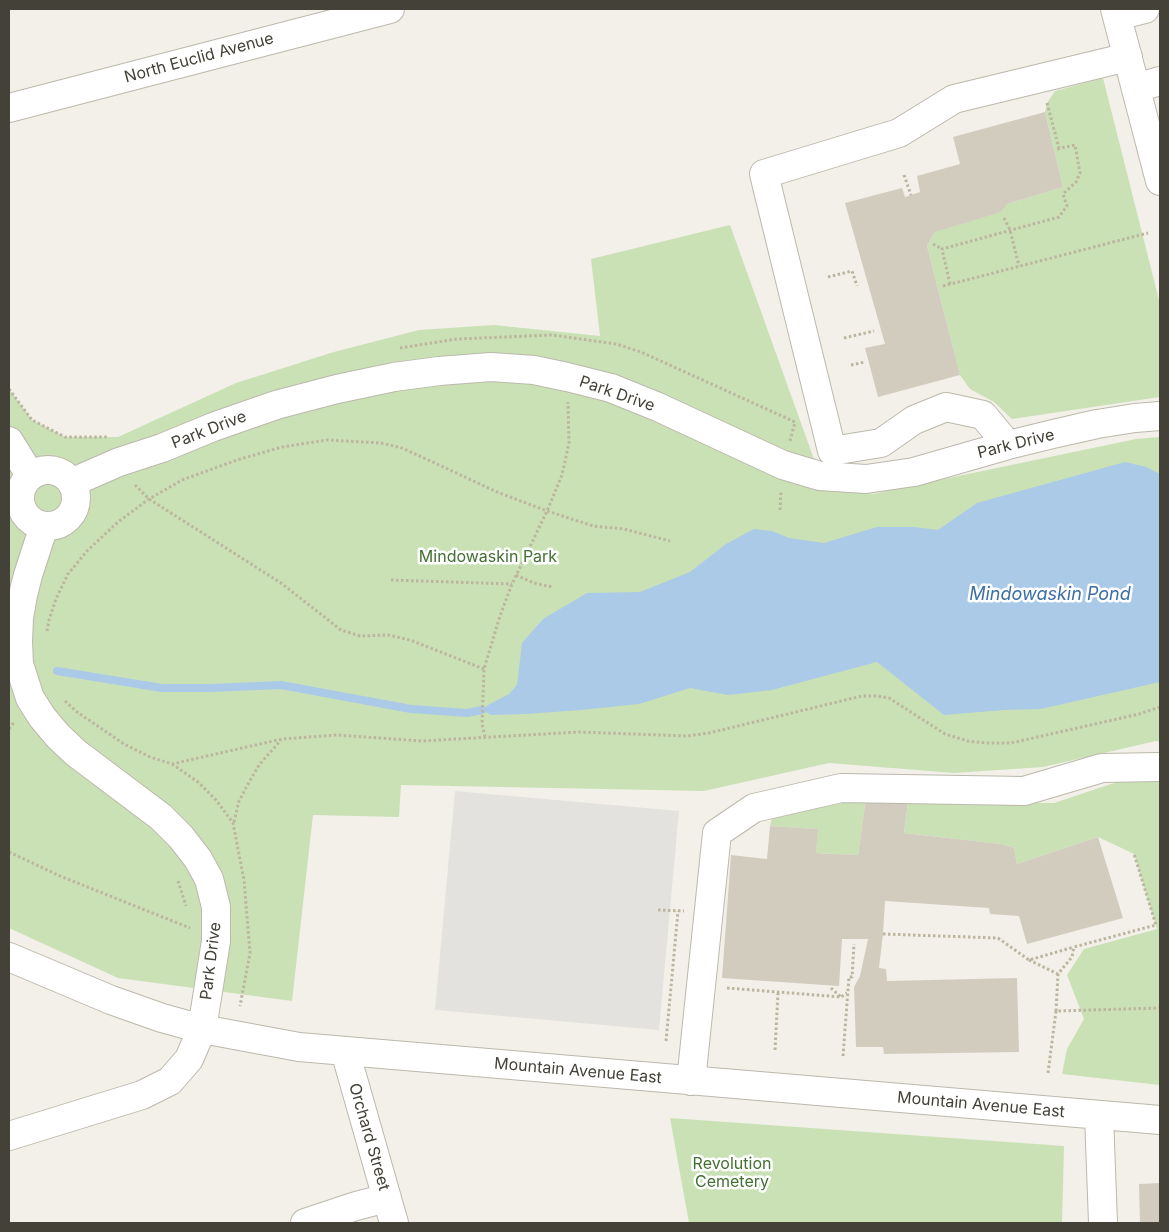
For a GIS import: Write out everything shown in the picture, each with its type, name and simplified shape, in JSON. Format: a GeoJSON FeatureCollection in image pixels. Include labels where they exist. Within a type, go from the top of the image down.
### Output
{"type":"FeatureCollection","features":[{"type":"Feature","properties":{"kind":"street","name":"North Euclid Avenue"},"geometry":{"type":"LineString","coordinates":[[9,108],[390,9]]}},
{"type":"Feature","properties":{"kind":"street"},"geometry":{"type":"LineString","coordinates":[[1145,9],[1116,12],[1128,57],[1148,84],[1160,181]]}},
{"type":"Feature","properties":{"kind":"street"},"geometry":{"type":"LineString","coordinates":[[820,476],[832,451],[764,174],[899,133],[954,99],[1128,57]]}},
{"type":"Feature","properties":{"kind":"street","name":"Park Drive"},"geometry":{"type":"LineString","coordinates":[[72,482],[119,462],[162,448],[213,427],[276,405],[394,376],[491,367],[534,370],[611,388],[658,407],[783,465],[820,476],[866,479],[914,472],[1008,445],[1097,424],[1160,416]]}},
{"type":"Feature","properties":{"kind":"street"},"geometry":{"type":"LineString","coordinates":[[832,451],[881,443],[914,420],[946,407],[983,415],[1008,445]]}},
{"type":"Feature","properties":{"kind":"street"},"geometry":{"type":"LineString","coordinates":[[9,441],[30,475]]}},
{"type":"Feature","properties":{"kind":"street"},"geometry":{"type":"LineString","coordinates":[[48,469],[57,470],[66,475],[72,482],[76,490],[77,500],[75,509],[70,517],[62,523],[44,526],[35,523],[22,510],[20,491],[30,475],[48,469]]}},
{"type":"Feature","properties":{"kind":"street","name":"Park Drive"},"geometry":{"type":"LineString","coordinates":[[9,1136],[142,1096],[170,1081],[189,1059],[202,1029],[216,941],[216,907],[209,879],[198,859],[181,837],[161,817],[76,753],[58,736],[42,717],[30,698],[19,664],[19,618],[28,575],[44,526]]}},
{"type":"Feature","properties":{"kind":"street"},"geometry":{"type":"LineString","coordinates":[[690,1080],[716,833],[754,808],[840,788],[1024,791],[1102,768],[1160,767]]}},
{"type":"Feature","properties":{"kind":"street","name":"Mountain Avenue East"},"geometry":{"type":"LineString","coordinates":[[9,957],[111,1000],[162,1018],[202,1029],[299,1047],[1160,1120]]}},
{"type":"Feature","properties":{"kind":"street","name":"Orchard Street"},"geometry":{"type":"LineString","coordinates":[[345,1051],[391,1211]]}},
{"type":"Feature","properties":{"kind":"street"},"geometry":{"type":"LineString","coordinates":[[1099,1115],[1103,1223]]}},
{"type":"Feature","properties":{"kind":"street"},"geometry":{"type":"LineString","coordinates":[[305,1223],[356,1206],[391,1211]]}},
{"type":"Feature","properties":{"kind":"path"},"geometry":{"type":"LineString","coordinates":[[933,244],[942,249],[1059,217],[1067,206],[1063,194],[1076,182],[1080,172],[1075,145],[1058,149],[1047,103]]}},
{"type":"Feature","properties":{"kind":"path"},"geometry":{"type":"LineString","coordinates":[[904,175],[911,195]]}},
{"type":"Feature","properties":{"kind":"path"},"geometry":{"type":"LineString","coordinates":[[1004,218],[1010,230],[1019,266]]}},
{"type":"Feature","properties":{"kind":"path"},"geometry":{"type":"LineString","coordinates":[[943,286],[1148,233]]}},
{"type":"Feature","properties":{"kind":"path"},"geometry":{"type":"LineString","coordinates":[[942,249],[950,284]]}},
{"type":"Feature","properties":{"kind":"path"},"geometry":{"type":"LineString","coordinates":[[828,277],[852,271],[857,286]]}},
{"type":"Feature","properties":{"kind":"path"},"geometry":{"type":"LineString","coordinates":[[844,338],[874,331]]}},
{"type":"Feature","properties":{"kind":"path"},"geometry":{"type":"LineString","coordinates":[[852,365],[865,362]]}},
{"type":"Feature","properties":{"kind":"path"},"geometry":{"type":"LineString","coordinates":[[485,737],[482,724],[484,669],[512,584],[562,475],[569,443],[567,377]]}},
{"type":"Feature","properties":{"kind":"path"},"geometry":{"type":"LineString","coordinates":[[46,633],[56,599],[68,574],[87,551],[118,522],[149,499],[182,480],[237,460],[282,447],[327,440],[381,443],[402,448],[497,492],[547,511],[593,526],[624,529],[670,541]]}},
{"type":"Feature","properties":{"kind":"path"},"geometry":{"type":"LineString","coordinates":[[119,462],[136,487],[149,499],[281,583],[341,630],[360,636],[388,635],[410,640],[484,669]]}},
{"type":"Feature","properties":{"kind":"path"},"geometry":{"type":"LineString","coordinates":[[516,575],[552,587]]}},
{"type":"Feature","properties":{"kind":"path"},"geometry":{"type":"LineString","coordinates":[[391,580],[512,584]]}},
{"type":"Feature","properties":{"kind":"path"},"geometry":{"type":"LineString","coordinates":[[60,696],[77,712],[124,744],[150,758],[172,764],[282,739],[337,735],[422,741],[579,732],[687,736],[709,733],[862,696],[889,698],[945,734],[986,743],[1011,742],[1139,714],[1160,707]]}},
{"type":"Feature","properties":{"kind":"path"},"geometry":{"type":"LineString","coordinates":[[9,730],[14,722]]}},
{"type":"Feature","properties":{"kind":"path"},"geometry":{"type":"LineString","coordinates":[[233,823],[239,801],[259,765],[282,739]]}},
{"type":"Feature","properties":{"kind":"path"},"geometry":{"type":"LineString","coordinates":[[9,852],[60,876],[195,930]]}},
{"type":"Feature","properties":{"kind":"path"},"geometry":{"type":"LineString","coordinates":[[1029,960],[1156,925],[1134,854]]}},
{"type":"Feature","properties":{"kind":"path"},"geometry":{"type":"LineString","coordinates":[[658,910],[708,912]]}},
{"type":"Feature","properties":{"kind":"path"},"geometry":{"type":"LineString","coordinates":[[666,1041],[678,911]]}},
{"type":"Feature","properties":{"kind":"path"},"geometry":{"type":"LineString","coordinates":[[883,934],[998,938],[1029,960],[1058,974]]}},
{"type":"Feature","properties":{"kind":"path"},"geometry":{"type":"LineString","coordinates":[[843,1056],[847,993],[849,977],[852,977],[854,944]]}},
{"type":"Feature","properties":{"kind":"path"},"geometry":{"type":"LineString","coordinates":[[1048,1073],[1056,1011],[1058,974],[1072,957],[1074,947]]}},
{"type":"Feature","properties":{"kind":"path"},"geometry":{"type":"LineString","coordinates":[[720,987],[841,997],[847,993]]}},
{"type":"Feature","properties":{"kind":"path"},"geometry":{"type":"LineString","coordinates":[[831,988],[841,997]]}},
{"type":"Feature","properties":{"kind":"path"},"geometry":{"type":"LineString","coordinates":[[775,1050],[778,993]]}},
{"type":"Feature","properties":{"kind":"path"},"geometry":{"type":"LineString","coordinates":[[1056,1011],[1160,1008]]}},
{"type":"Feature","properties":{"kind":"green space"},"geometry":{"type":"Polygon","coordinates":[[[1103,78],[1160,304],[1160,397],[1012,419],[994,402],[970,389],[960,375],[927,246],[935,232],[1007,204],[1063,187],[1045,112],[1047,103],[1055,91],[1103,78]]]}},
{"type":"Feature","properties":{"kind":"green space","name":"Mindowaskin Park"},"geometry":{"type":"Polygon","coordinates":[[[730,225],[820,476],[872,494],[1136,439],[1160,437],[1160,742],[1156,741],[1043,767],[954,773],[829,763],[704,791],[401,785],[399,817],[313,815],[292,1001],[118,978],[9,928],[9,389],[32,420],[65,437],[118,437],[236,383],[334,352],[419,330],[494,325],[600,336],[591,259],[730,225]]]}},
{"type":"Feature","properties":{"kind":"green space"},"geometry":{"type":"Polygon","coordinates":[[[1117,782],[1160,782],[1160,1085],[1062,1074],[1067,1049],[1084,1019],[1067,975],[1084,949],[1157,929],[1134,854],[1098,837],[1017,864],[1014,848],[1001,844],[904,833],[908,802],[1054,803],[1117,782]]]}},
{"type":"Feature","properties":{"kind":"green space"},"geometry":{"type":"Polygon","coordinates":[[[866,798],[858,855],[816,853],[817,829],[770,826],[772,818],[866,798]]]}},
{"type":"Feature","properties":{"kind":"green space","name":"Revolution Cemetery"},"geometry":{"type":"Polygon","coordinates":[[[670,1118],[1064,1146],[1062,1223],[689,1223],[670,1118]]]}},
{"type":"Feature","properties":{"kind":"shaded area"},"geometry":{"type":"Polygon","coordinates":[[[455,791],[679,811],[659,1030],[435,1010],[455,791]]]}},
{"type":"Feature","properties":{"kind":"water","name":"Mindowaskin Pond"},"geometry":{"type":"Polygon","coordinates":[[[1125,462],[1146,467],[1160,474],[1160,682],[1041,709],[944,715],[877,662],[772,690],[728,695],[690,688],[639,704],[526,714],[491,715],[482,710],[509,694],[517,685],[522,643],[543,619],[587,593],[640,592],[690,572],[726,544],[754,529],[772,531],[789,538],[824,543],[877,527],[914,527],[938,530],[977,503],[1125,462]]]}},
{"type":"Feature","properties":{"kind":"building"},"geometry":{"type":"Polygon","coordinates":[[[1045,112],[1063,187],[1007,204],[1001,212],[935,232],[927,246],[960,375],[878,397],[865,348],[885,344],[845,203],[902,188],[905,197],[920,192],[917,176],[960,164],[953,137],[1045,112]]]}},
{"type":"Feature","properties":{"kind":"building"},"geometry":{"type":"Polygon","coordinates":[[[866,798],[908,802],[904,833],[1001,844],[1014,848],[1017,864],[1098,837],[1123,918],[1027,944],[1019,916],[990,914],[989,908],[885,901],[879,968],[886,969],[887,981],[1017,978],[1019,1052],[884,1054],[883,1047],[856,1047],[854,987],[860,976],[868,939],[842,939],[839,986],[722,978],[731,855],[767,859],[770,826],[818,829],[816,853],[858,855],[866,798]]]}},
{"type":"Feature","properties":{"kind":"building"},"geometry":{"type":"Polygon","coordinates":[[[1160,1183],[1160,1223],[1140,1223],[1139,1184],[1160,1183]]]}},
{"type":"Feature","properties":{"kind":"waterway"},"geometry":{"type":"LineString","coordinates":[[57,671],[162,688],[281,685],[411,709],[467,713],[482,710]]}}]}
